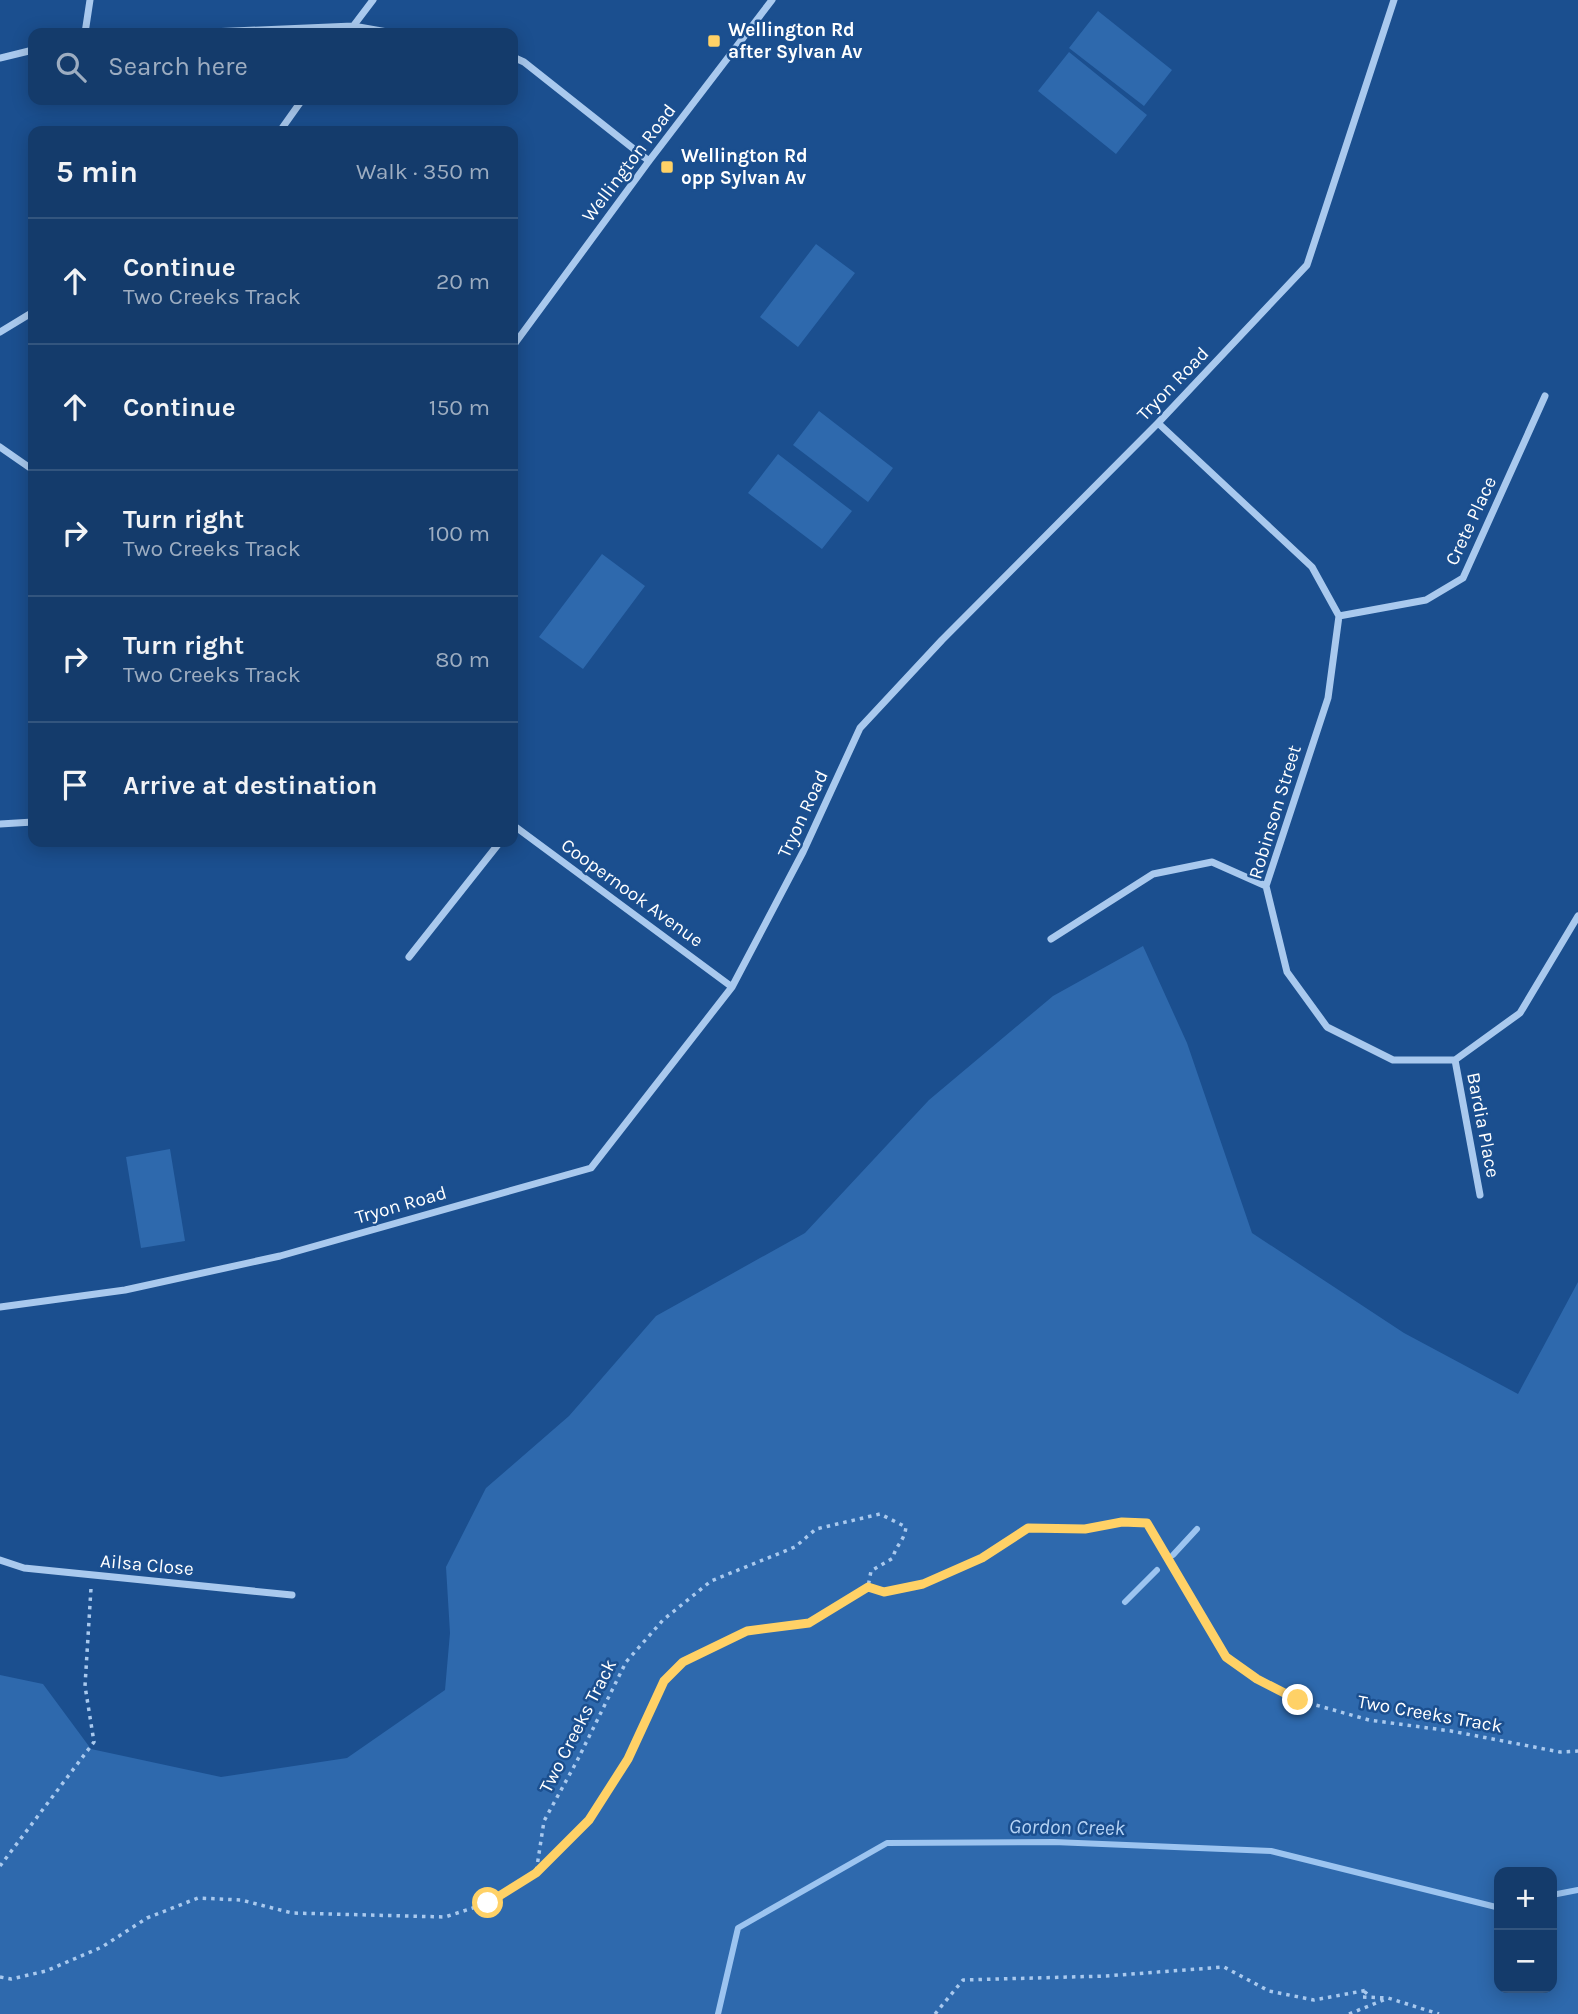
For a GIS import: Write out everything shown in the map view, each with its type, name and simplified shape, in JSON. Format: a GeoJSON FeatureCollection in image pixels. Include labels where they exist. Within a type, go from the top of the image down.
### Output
{"type":"FeatureCollection","features":[{"type":"Feature","properties":{"kind":"street"},"geometry":{"type":"LineString","coordinates":[[86,28],[90,0]]}},
{"type":"Feature","properties":{"kind":"street"},"geometry":{"type":"LineString","coordinates":[[352,28],[373,0]]}},
{"type":"Feature","properties":{"kind":"street","name":"Wellington Road"},"geometry":{"type":"LineString","coordinates":[[518,339],[772,0]]}},
{"type":"Feature","properties":{"kind":"street","name":"Tryon Road"},"geometry":{"type":"LineString","coordinates":[[0,1307],[125,1290],[280,1256],[591,1168],[732,987],[803,852],[860,728],[942,640],[1158,423],[1307,265],[1394,0]]}},
{"type":"Feature","properties":{"kind":"street"},"geometry":{"type":"LineString","coordinates":[[0,58],[28,51]]}},
{"type":"Feature","properties":{"kind":"street"},"geometry":{"type":"LineString","coordinates":[[518,59],[649,161]]}},
{"type":"Feature","properties":{"kind":"street"},"geometry":{"type":"LineString","coordinates":[[283,126],[298,105]]}},
{"type":"Feature","properties":{"kind":"street"},"geometry":{"type":"LineString","coordinates":[[0,332],[28,315]]}},
{"type":"Feature","properties":{"kind":"street","name":"Crete Place"},"geometry":{"type":"LineString","coordinates":[[1339,616],[1426,600],[1463,578],[1545,396]]}},
{"type":"Feature","properties":{"kind":"street"},"geometry":{"type":"LineString","coordinates":[[1158,423],[1312,567],[1339,616]]}},
{"type":"Feature","properties":{"kind":"street"},"geometry":{"type":"LineString","coordinates":[[0,447],[28,467]]}},
{"type":"Feature","properties":{"kind":"street","name":"Robinson Street"},"geometry":{"type":"LineString","coordinates":[[1339,616],[1328,698],[1266,886],[1287,972],[1327,1027],[1393,1060],[1455,1060]]}},
{"type":"Feature","properties":{"kind":"street"},"geometry":{"type":"LineString","coordinates":[[0,824],[28,822]]}},
{"type":"Feature","properties":{"kind":"street","name":"Coopernook Avenue"},"geometry":{"type":"LineString","coordinates":[[518,829],[732,987]]}},
{"type":"Feature","properties":{"kind":"street"},"geometry":{"type":"LineString","coordinates":[[409,957],[496,847]]}},
{"type":"Feature","properties":{"kind":"street"},"geometry":{"type":"LineString","coordinates":[[1051,939],[1153,874],[1212,862],[1266,886]]}},
{"type":"Feature","properties":{"kind":"street"},"geometry":{"type":"LineString","coordinates":[[1455,1060],[1520,1013],[1578,916]]}},
{"type":"Feature","properties":{"kind":"street","name":"Bardia Place"},"geometry":{"type":"LineString","coordinates":[[1455,1060],[1480,1195]]}},
{"type":"Feature","properties":{"kind":"street","name":"Ailsa Close"},"geometry":{"type":"LineString","coordinates":[[0,1560],[24,1568],[292,1595]]}},
{"type":"Feature","properties":{"kind":"path","name":"Two Creeks Track"},"geometry":{"type":"LineString","coordinates":[[536,1873],[544,1821],[626,1661],[663,1620],[711,1581],[795,1547],[816,1529],[880,1514],[906,1527],[904,1538],[895,1548],[893,1558],[872,1571],[868,1587],[884,1592],[923,1584],[982,1558],[1028,1528],[1085,1529],[1122,1522],[1147,1523],[1226,1657],[1257,1679],[1298,1700],[1369,1720],[1451,1731],[1560,1752],[1578,1751]]}},
{"type":"Feature","properties":{"kind":"path"},"geometry":{"type":"LineString","coordinates":[[0,1866],[94,1742],[85,1686],[92,1576]]}},
{"type":"Feature","properties":{"kind":"path"},"geometry":{"type":"LineString","coordinates":[[0,1978],[11,1979],[46,1971],[102,1947],[147,1918],[198,1898],[241,1900],[292,1913],[445,1917],[488,1903],[536,1873],[589,1820],[628,1759],[664,1681],[683,1662],[747,1631],[809,1623],[868,1587]]}},
{"type":"Feature","properties":{"kind":"path"},"geometry":{"type":"LineString","coordinates":[[934,2014],[963,1980],[1106,1976],[1224,1967],[1269,1991],[1314,2000],[1368,1990],[1362,1997],[1388,1998],[1439,2014]]}},
{"type":"Feature","properties":{"kind":"path"},"geometry":{"type":"LineString","coordinates":[[1349,2014],[1388,1998]]}},
{"type":"Feature","properties":{"kind":"shaded area"},"geometry":{"type":"Polygon","coordinates":[[[1098,11],[1172,70],[1144,106],[1069,48],[1098,11]]]}},
{"type":"Feature","properties":{"kind":"shaded area"},"geometry":{"type":"Polygon","coordinates":[[[1069,52],[1147,115],[1116,154],[1038,91],[1069,52]]]}},
{"type":"Feature","properties":{"kind":"shaded area"},"geometry":{"type":"Polygon","coordinates":[[[816,244],[855,273],[798,347],[760,317],[816,244]]]}},
{"type":"Feature","properties":{"kind":"shaded area"},"geometry":{"type":"Polygon","coordinates":[[[819,411],[893,468],[868,502],[793,445],[819,411]]]}},
{"type":"Feature","properties":{"kind":"shaded area"},"geometry":{"type":"Polygon","coordinates":[[[778,454],[852,511],[822,549],[748,493],[778,454]]]}},
{"type":"Feature","properties":{"kind":"shaded area"},"geometry":{"type":"Polygon","coordinates":[[[602,554],[645,586],[583,669],[539,637],[602,554]]]}},
{"type":"Feature","properties":{"kind":"shaded area"},"geometry":{"type":"Polygon","coordinates":[[[1143,946],[1187,1043],[1252,1233],[1404,1333],[1518,1394],[1578,1282],[1578,2014],[0,2014],[0,1675],[43,1684],[91,1749],[221,1777],[347,1758],[445,1690],[450,1633],[446,1567],[486,1488],[569,1416],[656,1316],[805,1233],[929,1100],[1053,996],[1143,946]]]}},
{"type":"Feature","properties":{"kind":"shaded area"},"geometry":{"type":"Polygon","coordinates":[[[170,1149],[185,1241],[141,1248],[126,1157],[170,1149]]]}},
{"type":"Feature","properties":{"kind":"waterway"},"geometry":{"type":"LineString","coordinates":[[1173,1555],[1197,1529]]}},
{"type":"Feature","properties":{"kind":"waterway"},"geometry":{"type":"LineString","coordinates":[[1125,1602],[1157,1570]]}},
{"type":"Feature","properties":{"kind":"waterway","name":"Gordon Creek"},"geometry":{"type":"LineString","coordinates":[[718,2014],[738,1928],[887,1843],[1054,1842],[1271,1851],[1494,1907]]}},
{"type":"Feature","properties":{"kind":"waterway","name":"Gordon Creek"},"geometry":{"type":"LineString","coordinates":[[1557,1894],[1578,1890]]}},
{"type":"Feature","properties":{"kind":"place","name":"Wellington Rd after Sylvan Av"},"geometry":{"type":"Point","coordinates":[714,41]}},
{"type":"Feature","properties":{"kind":"place","name":"Wellington Rd opp Sylvan Av"},"geometry":{"type":"Point","coordinates":[667,167]}},
{"type":"Feature","properties":{"kind":"route"},"geometry":{"type":"LineString","coordinates":[[488,1903],[536,1873],[589,1820],[628,1759],[664,1681],[683,1662],[747,1631],[809,1623],[868,1587],[884,1592],[923,1584],[982,1558],[1028,1528],[1085,1529],[1122,1522],[1147,1523],[1226,1657],[1257,1679],[1298,1700]]}}]}
